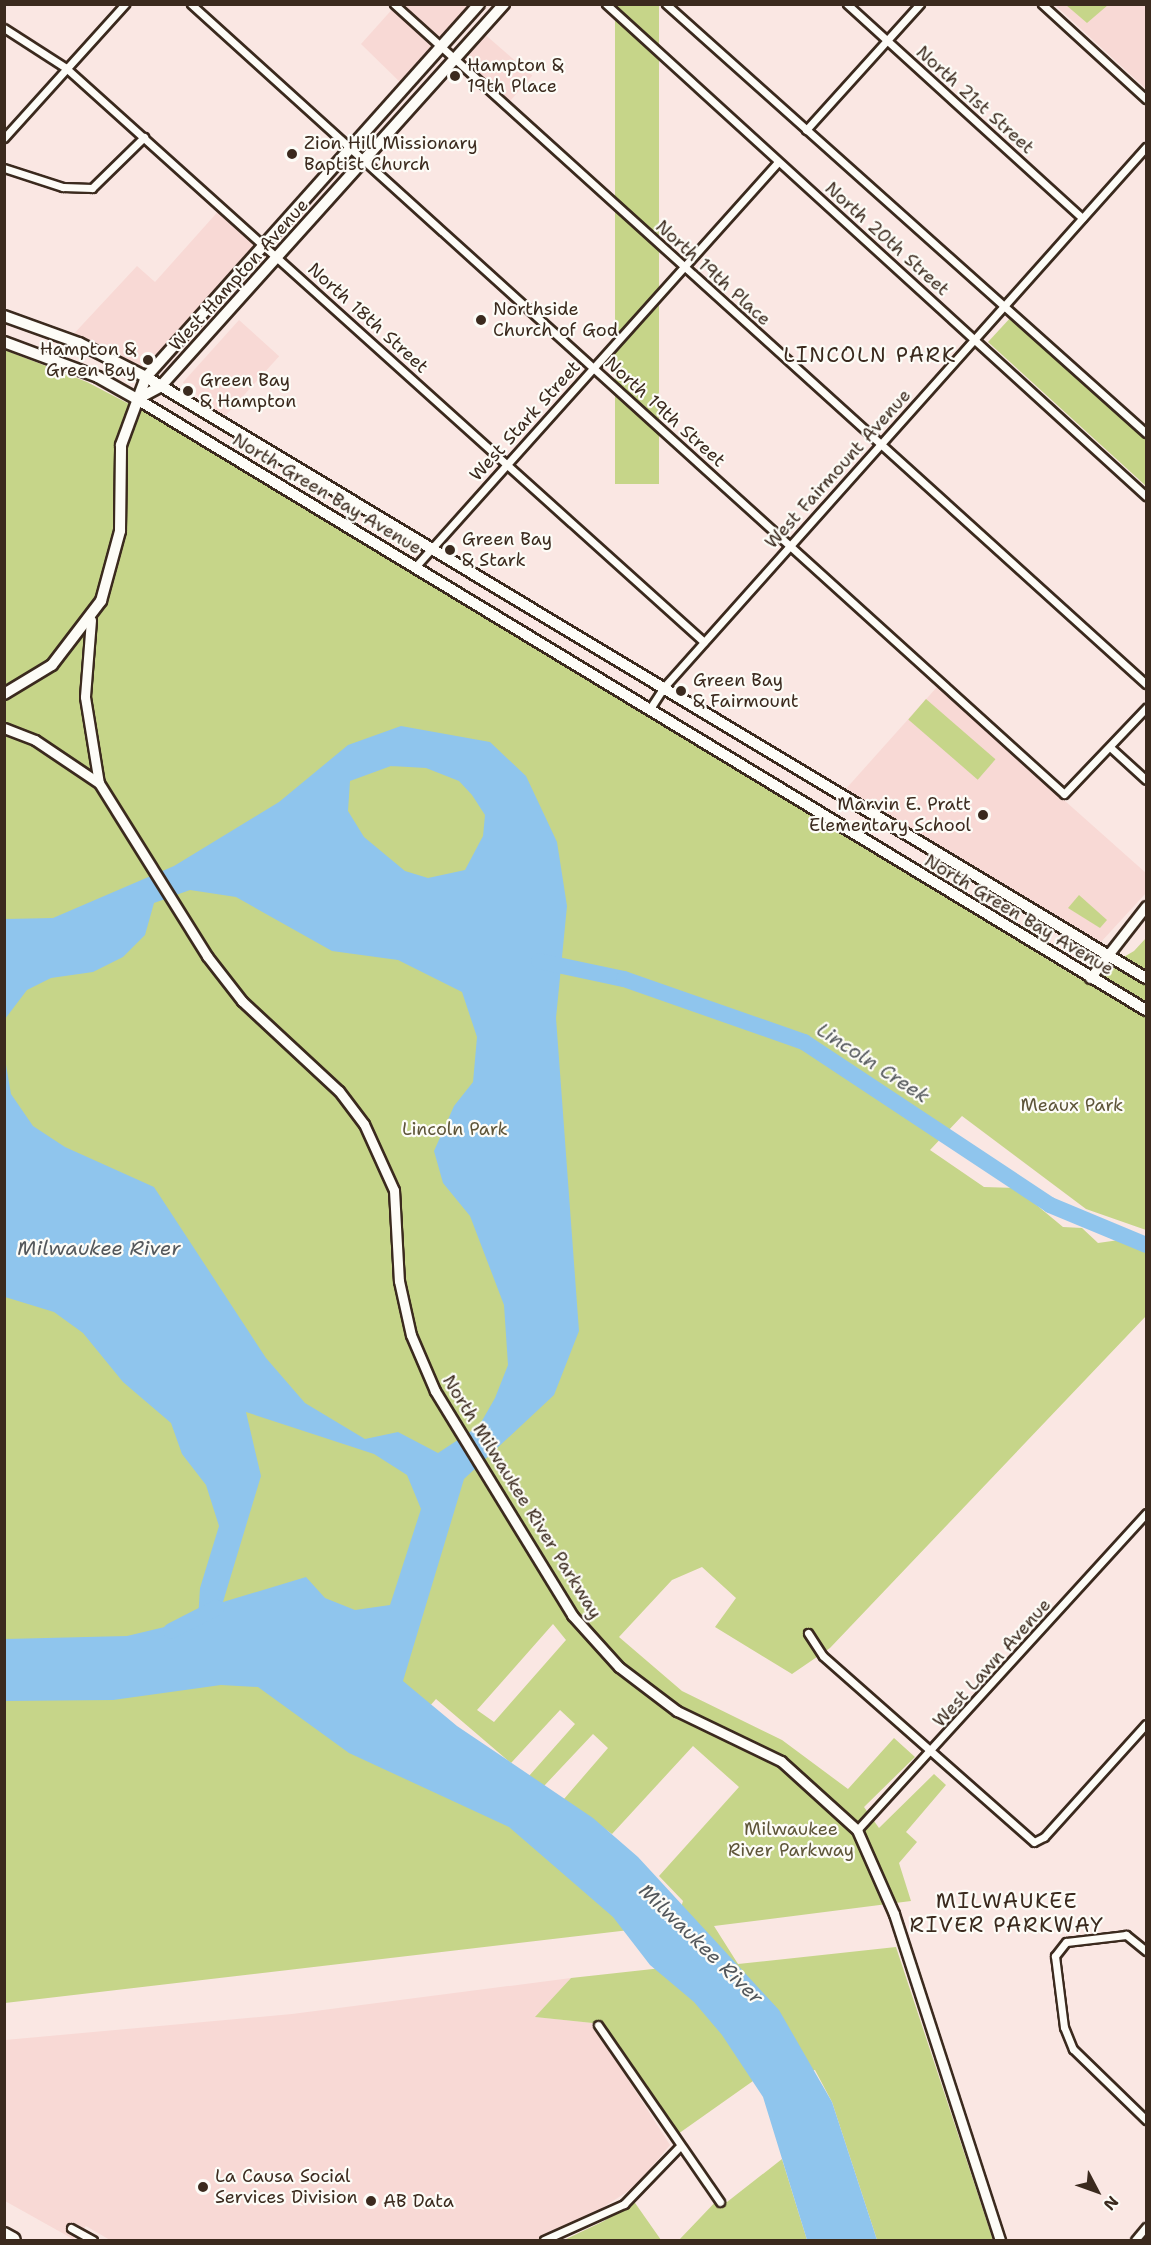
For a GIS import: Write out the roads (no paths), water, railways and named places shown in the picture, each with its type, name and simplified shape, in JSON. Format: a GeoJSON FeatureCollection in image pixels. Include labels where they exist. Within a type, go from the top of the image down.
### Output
{"type":"FeatureCollection","features":[{"type":"Feature","properties":{"kind":"highway"},"geometry":{"type":"LineString","coordinates":[[4,2235],[13,2241]]}},
{"type":"Feature","properties":{"kind":"main road","name":"West Hampton Avenue"},"geometry":{"type":"LineString","coordinates":[[4,694],[52,665],[91,620],[113,568],[120,531],[121,445],[146,376],[479,4]]}},
{"type":"Feature","properties":{"kind":"main road","name":"West Hampton Avenue"},"geometry":{"type":"LineString","coordinates":[[137,399],[160,387],[504,4]]}},
{"type":"Feature","properties":{"kind":"main road","name":"North Green Bay Avenue"},"geometry":{"type":"LineString","coordinates":[[4,316],[79,343],[146,376],[160,387],[1146,978]]}},
{"type":"Feature","properties":{"kind":"main road","name":"North Green Bay Avenue"},"geometry":{"type":"LineString","coordinates":[[4,342],[98,377],[137,399],[651,707],[1090,978],[1146,1010]]}},
{"type":"Feature","properties":{"kind":"street"},"geometry":{"type":"LineString","coordinates":[[4,138],[125,4]]}},
{"type":"Feature","properties":{"kind":"street","name":"North 19th Street"},"geometry":{"type":"LineString","coordinates":[[191,4],[1064,794],[1111,748]]}},
{"type":"Feature","properties":{"kind":"street","name":"North 19th Place"},"geometry":{"type":"LineString","coordinates":[[394,4],[1146,684]]}},
{"type":"Feature","properties":{"kind":"street","name":"North 20th Street"},"geometry":{"type":"LineString","coordinates":[[606,4],[1146,496]]}},
{"type":"Feature","properties":{"kind":"street","name":"North 20th Street"},"geometry":{"type":"LineString","coordinates":[[666,4],[1146,433]]}},
{"type":"Feature","properties":{"kind":"street","name":"North 21st Street"},"geometry":{"type":"LineString","coordinates":[[847,4],[1082,218]]}},
{"type":"Feature","properties":{"kind":"street"},"geometry":{"type":"LineString","coordinates":[[806,130],[920,4]]}},
{"type":"Feature","properties":{"kind":"street"},"geometry":{"type":"LineString","coordinates":[[1042,4],[1146,99]]}},
{"type":"Feature","properties":{"kind":"street","name":"North 18th Street"},"geometry":{"type":"LineString","coordinates":[[4,28],[66,69],[144,137],[704,642]]}},
{"type":"Feature","properties":{"kind":"street"},"geometry":{"type":"LineString","coordinates":[[4,168],[63,187],[92,188],[144,137]]}},
{"type":"Feature","properties":{"kind":"street","name":"West Fairmount Avenue"},"geometry":{"type":"LineString","coordinates":[[651,707],[664,687],[1146,147]]}},
{"type":"Feature","properties":{"kind":"street","name":"West Stark Street"},"geometry":{"type":"LineString","coordinates":[[416,566],[778,162]]}},
{"type":"Feature","properties":{"kind":"street","name":"North Milwaukee River Parkway"},"geometry":{"type":"LineString","coordinates":[[91,620],[85,698],[99,783],[184,919],[242,1001],[339,1091],[364,1124],[394,1190],[399,1281],[411,1335],[455,1424],[572,1615],[619,1667],[677,1711],[781,1761],[857,1830],[894,1914],[1000,2241]]}},
{"type":"Feature","properties":{"kind":"street"},"geometry":{"type":"LineString","coordinates":[[1146,708],[1111,748],[1146,780]]}},
{"type":"Feature","properties":{"kind":"street","name":"North Milwaukee River Parkway"},"geometry":{"type":"LineString","coordinates":[[4,728],[35,740],[99,783]]}},
{"type":"Feature","properties":{"kind":"street"},"geometry":{"type":"LineString","coordinates":[[1090,978],[1105,954],[1146,906]]}},
{"type":"Feature","properties":{"kind":"street","name":"West Lawn Avenue"},"geometry":{"type":"LineString","coordinates":[[857,1830],[931,1755],[1146,1513]]}},
{"type":"Feature","properties":{"kind":"street"},"geometry":{"type":"LineString","coordinates":[[808,1633],[823,1656],[1025,1838],[1034,1842],[1044,1837],[1146,1724]]}},
{"type":"Feature","properties":{"kind":"street"},"geometry":{"type":"LineString","coordinates":[[1146,1951],[1126,1935],[1057,1947],[1064,2027],[1073,2049],[1146,2120]]}},
{"type":"Feature","properties":{"kind":"street"},"geometry":{"type":"LineString","coordinates":[[598,2025],[720,2202]]}},
{"type":"Feature","properties":{"kind":"street"},"geometry":{"type":"LineString","coordinates":[[544,2241],[624,2204],[680,2146]]}},
{"type":"Feature","properties":{"kind":"street"},"geometry":{"type":"LineString","coordinates":[[71,2228],[93,2241]]}},
{"type":"Feature","properties":{"kind":"street"},"geometry":{"type":"LineString","coordinates":[[1135,2241],[1146,2228]]}},
{"type":"Feature","properties":{"kind":"water","name":"Milwaukee River"},"geometry":{"type":"Polygon","coordinates":[[[401,726],[490,742],[526,776],[557,842],[567,906],[556,1018],[579,1331],[554,1395],[464,1479],[403,1681],[457,1726],[593,1818],[638,1857],[779,2010],[832,2102],[877,2240],[807,2240],[763,2097],[722,2035],[694,2002],[650,1965],[613,1917],[509,1827],[349,1753],[258,1687],[221,1685],[113,1700],[5,1701],[5,1639],[127,1636],[198,1619],[200,1588],[219,1526],[206,1485],[182,1454],[171,1423],[123,1382],[83,1333],[54,1312],[5,1297],[4,1053],[11,1094],[33,1126],[65,1147],[154,1187],[266,1358],[305,1403],[365,1439],[398,1432],[438,1453],[479,1426],[495,1398],[508,1365],[504,1305],[470,1216],[443,1183],[434,1151],[454,1106],[473,1082],[477,1037],[462,992],[398,960],[332,951],[236,897],[190,890],[154,903],[145,935],[123,957],[93,972],[51,978],[27,990],[5,1019],[5,919],[53,918],[174,866],[279,802],[348,745],[401,726]],[[391,766],[350,781],[348,811],[364,837],[405,871],[428,878],[465,870],[483,836],[485,815],[472,795],[459,781],[426,768],[391,766]],[[246,1412],[261,1476],[223,1602],[306,1577],[325,1598],[355,1610],[390,1605],[421,1509],[407,1475],[374,1454],[246,1412]]]}},
{"type":"Feature","properties":{"kind":"waterway","name":"Lincoln Creek"},"geometry":{"type":"LineString","coordinates":[[539,961],[624,979],[804,1042],[1050,1205],[1146,1245]]}},
{"type":"Feature","properties":{"kind":"waterway","name":"Milwaukee River"},"geometry":{"type":"LineString","coordinates":[[171,1631],[216,1608]]}},
{"type":"Feature","properties":{"kind":"place","name":"Hampton & 19th Place"},"geometry":{"type":"Point","coordinates":[455,76]}},
{"type":"Feature","properties":{"kind":"place","name":"Zion Hill Missionary Baptist Church"},"geometry":{"type":"Point","coordinates":[292,154]}},
{"type":"Feature","properties":{"kind":"place","name":"Northside Church of God"},"geometry":{"type":"Point","coordinates":[481,320]}},
{"type":"Feature","properties":{"kind":"place","name":"Hampton & Green Bay"},"geometry":{"type":"Point","coordinates":[148,360]}},
{"type":"Feature","properties":{"kind":"place","name":"Green Bay & Hampton"},"geometry":{"type":"Point","coordinates":[188,391]}},
{"type":"Feature","properties":{"kind":"place","name":"Green Bay & Stark"},"geometry":{"type":"Point","coordinates":[450,550]}},
{"type":"Feature","properties":{"kind":"place","name":"Green Bay & Fairmount"},"geometry":{"type":"Point","coordinates":[681,691]}},
{"type":"Feature","properties":{"kind":"place","name":"Marvin E. Pratt Elementary School"},"geometry":{"type":"Point","coordinates":[983,815]}},
{"type":"Feature","properties":{"kind":"place","name":"La Causa Social Services Division"},"geometry":{"type":"Point","coordinates":[203,2187]}},
{"type":"Feature","properties":{"kind":"place","name":"AB Data"},"geometry":{"type":"Point","coordinates":[371,2201]}},
{"type":"Feature","properties":{"kind":"district","name":"LINCOLN PARK"},"geometry":{"type":"Point","coordinates":[870,355]}},
{"type":"Feature","properties":{"kind":"district","name":"MILWAUKEE RIVER PARKWAY"},"geometry":{"type":"Point","coordinates":[1007,1913]}},
{"type":"Feature","properties":{"kind":"park label","name":"Meaux Park"},"geometry":{"type":"Point","coordinates":[1072,1105]}},
{"type":"Feature","properties":{"kind":"park label","name":"Lincoln Park"},"geometry":{"type":"Point","coordinates":[455,1129]}},
{"type":"Feature","properties":{"kind":"park label","name":"Milwaukee River Parkway"},"geometry":{"type":"Point","coordinates":[791,1840]}}]}
